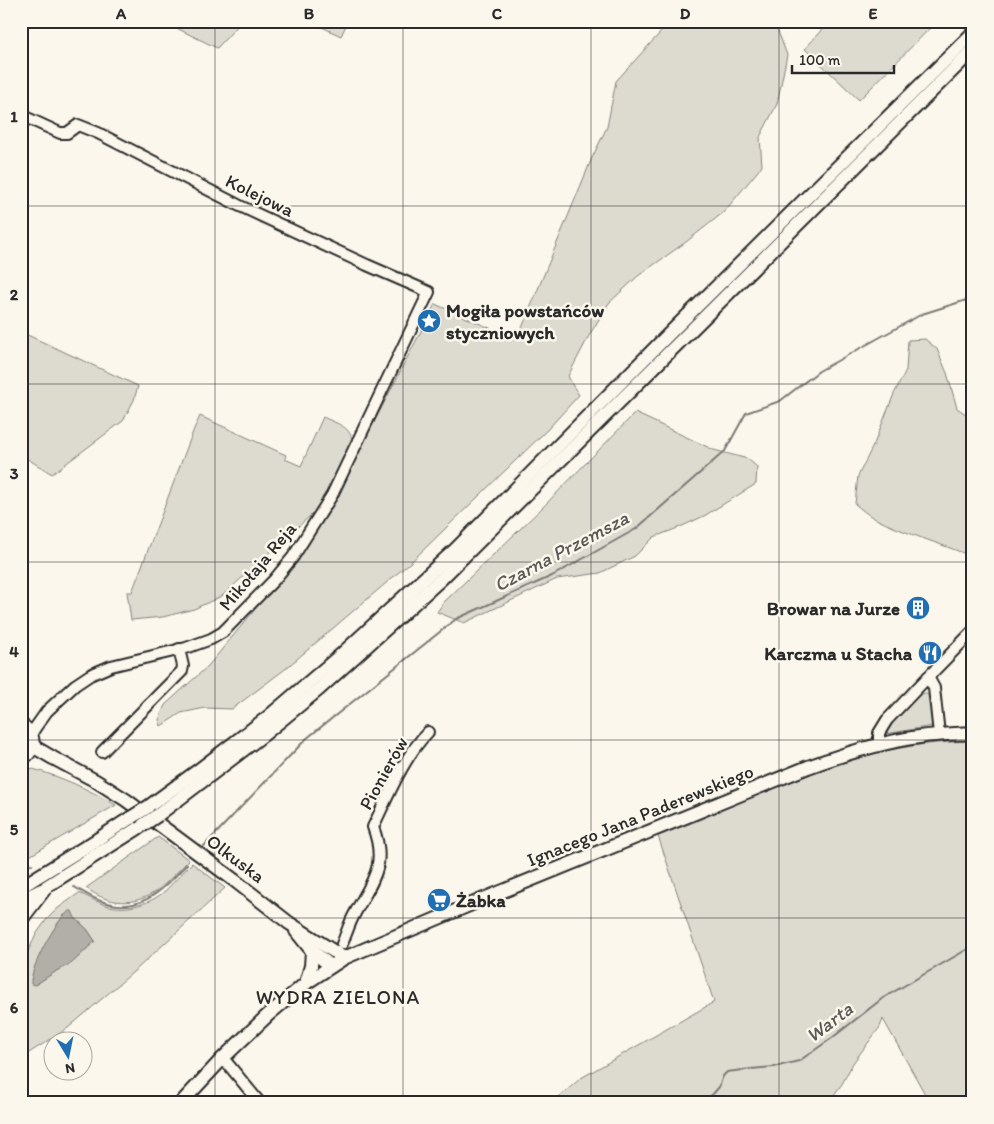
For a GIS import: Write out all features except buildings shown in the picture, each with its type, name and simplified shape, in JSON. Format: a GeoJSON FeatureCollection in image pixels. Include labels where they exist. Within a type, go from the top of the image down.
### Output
{"type":"FeatureCollection","features":[{"type":"Feature","properties":{"kind":"main road"},"geometry":{"type":"LineString","coordinates":[[21,887],[95,841],[146,814],[263,735],[319,689],[441,578],[622,399],[634,378],[682,321],[973,33]]}},
{"type":"Feature","properties":{"kind":"main road"},"geometry":{"type":"LineString","coordinates":[[21,900],[47,886],[143,825],[146,814],[200,769],[268,717],[397,604],[472,533],[610,394],[634,378],[973,50]]}},
{"type":"Feature","properties":{"kind":"main road"},"geometry":{"type":"LineString","coordinates":[[21,725],[28,730],[41,751],[64,765]]}},
{"type":"Feature","properties":{"kind":"main road","name":"Ignacego Jana Paderewskiego"},"geometry":{"type":"LineString","coordinates":[[180,1103],[222,1058],[263,1019],[306,983],[344,958],[486,898],[831,759],[901,740],[939,734],[973,733]]}},
{"type":"Feature","properties":{"kind":"main road"},"geometry":{"type":"LineString","coordinates":[[24,758],[30,752],[32,739]]}},
{"type":"Feature","properties":{"kind":"main road"},"geometry":{"type":"LineString","coordinates":[[24,758],[38,758],[64,765]]}},
{"type":"Feature","properties":{"kind":"main road","name":"Olkuska"},"geometry":{"type":"LineString","coordinates":[[64,765],[96,781],[146,814],[289,923],[344,958]]}},
{"type":"Feature","properties":{"kind":"main road"},"geometry":{"type":"LineString","coordinates":[[21,920],[47,886]]}},
{"type":"Feature","properties":{"kind":"main road","name":"Olkuska"},"geometry":{"type":"LineString","coordinates":[[289,923],[312,951],[331,966]]}},
{"type":"Feature","properties":{"kind":"main road"},"geometry":{"type":"LineString","coordinates":[[306,983],[311,966],[312,951]]}},
{"type":"Feature","properties":{"kind":"street","name":"Kolejowa"},"geometry":{"type":"LineString","coordinates":[[21,115],[60,133],[67,133],[78,125],[98,133],[249,210],[429,292]]}},
{"type":"Feature","properties":{"kind":"street","name":"Mikołaja Reja"},"geometry":{"type":"LineString","coordinates":[[21,725],[28,723],[47,711],[75,686],[100,670],[139,658],[179,649],[211,639],[224,632],[274,580],[293,557],[332,495],[429,292]]}},
{"type":"Feature","properties":{"kind":"street"},"geometry":{"type":"LineString","coordinates":[[879,745],[878,737],[881,728],[887,720],[973,631]]}},
{"type":"Feature","properties":{"kind":"street"},"geometry":{"type":"LineString","coordinates":[[102,752],[182,671],[183,666],[179,649]]}},
{"type":"Feature","properties":{"kind":"street"},"geometry":{"type":"LineString","coordinates":[[928,677],[934,688],[939,734]]}},
{"type":"Feature","properties":{"kind":"street","name":"Mikołaja Reja"},"geometry":{"type":"LineString","coordinates":[[32,739],[35,728],[47,711]]}},
{"type":"Feature","properties":{"kind":"street","name":"Pionierów"},"geometry":{"type":"LineString","coordinates":[[342,944],[376,871],[379,853],[373,827],[412,752],[428,732]]}},
{"type":"Feature","properties":{"kind":"street"},"geometry":{"type":"LineString","coordinates":[[222,1058],[260,1103]]}},
{"type":"Feature","properties":{"kind":"shaded area"},"geometry":{"type":"Polygon","coordinates":[[[162,21],[242,21],[217,48],[162,21]]]}},
{"type":"Feature","properties":{"kind":"shaded area"},"geometry":{"type":"Polygon","coordinates":[[[309,21],[348,21],[341,36],[309,21]]]}},
{"type":"Feature","properties":{"kind":"shaded area"},"geometry":{"type":"Polygon","coordinates":[[[671,21],[774,21],[787,55],[777,104],[760,137],[762,166],[724,212],[638,276],[609,303],[568,376],[579,395],[548,429],[412,561],[284,670],[232,709],[205,708],[181,713],[161,726],[159,720],[165,705],[208,666],[301,554],[333,502],[435,304],[517,340],[592,158],[607,127],[616,81],[671,21]]]}},
{"type":"Feature","properties":{"kind":"shaded area"},"geometry":{"type":"Polygon","coordinates":[[[829,21],[937,21],[859,100],[805,49],[829,21]]]}},
{"type":"Feature","properties":{"kind":"shaded area"},"geometry":{"type":"Polygon","coordinates":[[[21,332],[138,386],[134,400],[123,421],[52,474],[21,455],[21,332]]]}},
{"type":"Feature","properties":{"kind":"shaded area"},"geometry":{"type":"Polygon","coordinates":[[[925,339],[937,349],[947,373],[957,408],[973,419],[973,557],[886,524],[855,504],[858,476],[906,370],[908,340],[925,339]]]}},
{"type":"Feature","properties":{"kind":"shaded area"},"geometry":{"type":"Polygon","coordinates":[[[635,413],[714,450],[748,459],[757,467],[756,484],[704,516],[654,537],[635,556],[600,573],[557,579],[464,623],[437,612],[444,602],[542,508],[635,413]]]}},
{"type":"Feature","properties":{"kind":"shaded area"},"geometry":{"type":"Polygon","coordinates":[[[200,416],[286,455],[285,459],[301,466],[323,417],[346,428],[352,441],[322,505],[222,596],[194,609],[163,617],[131,620],[127,592],[132,592],[200,416]]]}},
{"type":"Feature","properties":{"kind":"shaded area"},"geometry":{"type":"Polygon","coordinates":[[[927,694],[931,699],[933,726],[885,734],[884,730],[915,696],[927,694]]]}},
{"type":"Feature","properties":{"kind":"shaded area"},"geometry":{"type":"Polygon","coordinates":[[[973,741],[973,1103],[930,1103],[883,1019],[880,1027],[853,1063],[842,1084],[828,1103],[552,1103],[581,1078],[714,1002],[658,836],[772,788],[860,757],[910,746],[973,741]]]}},
{"type":"Feature","properties":{"kind":"shaded area"},"geometry":{"type":"Polygon","coordinates":[[[33,769],[76,784],[116,805],[21,861],[21,773],[33,769]]]}},
{"type":"Feature","properties":{"kind":"shaded area"},"geometry":{"type":"Polygon","coordinates":[[[158,837],[189,860],[158,890],[140,899],[122,902],[104,898],[86,888],[158,837]]]}},
{"type":"Feature","properties":{"kind":"shaded area"},"geometry":{"type":"Polygon","coordinates":[[[192,863],[225,888],[139,967],[68,1028],[62,1032],[42,1032],[42,1045],[21,1058],[21,965],[37,933],[47,919],[79,893],[100,903],[127,907],[144,903],[165,891],[192,863]],[[64,915],[49,938],[37,962],[31,980],[35,985],[72,963],[95,941],[87,929],[75,918],[64,915]]]}},
{"type":"Feature","properties":{"kind":"shaded area"},"geometry":{"type":"Polygon","coordinates":[[[69,911],[72,911],[75,918],[87,929],[95,941],[72,963],[35,985],[31,984],[35,967],[44,945],[69,911]]]}},
{"type":"Feature","properties":{"kind":"waterway","name":"Czarna Przemsza"},"geometry":{"type":"LineString","coordinates":[[204,846],[306,739],[456,619],[552,576],[636,529],[725,451],[746,413],[780,401],[819,371],[922,314],[973,298]]}},
{"type":"Feature","properties":{"kind":"waterway","name":"Czarna Przemsza"},"geometry":{"type":"LineString","coordinates":[[21,860],[32,865]]}},
{"type":"Feature","properties":{"kind":"waterway","name":"Czarna Przemsza"},"geometry":{"type":"LineString","coordinates":[[74,887],[101,901],[115,905],[128,905],[150,898],[160,891],[187,864]]}},
{"type":"Feature","properties":{"kind":"waterway","name":"Warta"},"geometry":{"type":"LineString","coordinates":[[701,1103],[719,1087],[723,1076],[727,1072],[774,1067],[799,1061],[883,998],[973,946]]}},
{"type":"Feature","properties":{"kind":"place","name":"Mogiła powstańców styczniowych"},"geometry":{"type":"Point","coordinates":[429,321]}},
{"type":"Feature","properties":{"kind":"place","name":"Browar na Jurze"},"geometry":{"type":"Point","coordinates":[918,608]}},
{"type":"Feature","properties":{"kind":"place","name":"Karczma u Stacha"},"geometry":{"type":"Point","coordinates":[930,653]}},
{"type":"Feature","properties":{"kind":"place","name":"Żabka"},"geometry":{"type":"Point","coordinates":[439,900]}},
{"type":"Feature","properties":{"kind":"district","name":"WYDRA ZIELONA"},"geometry":{"type":"Point","coordinates":[338,997]}}]}
